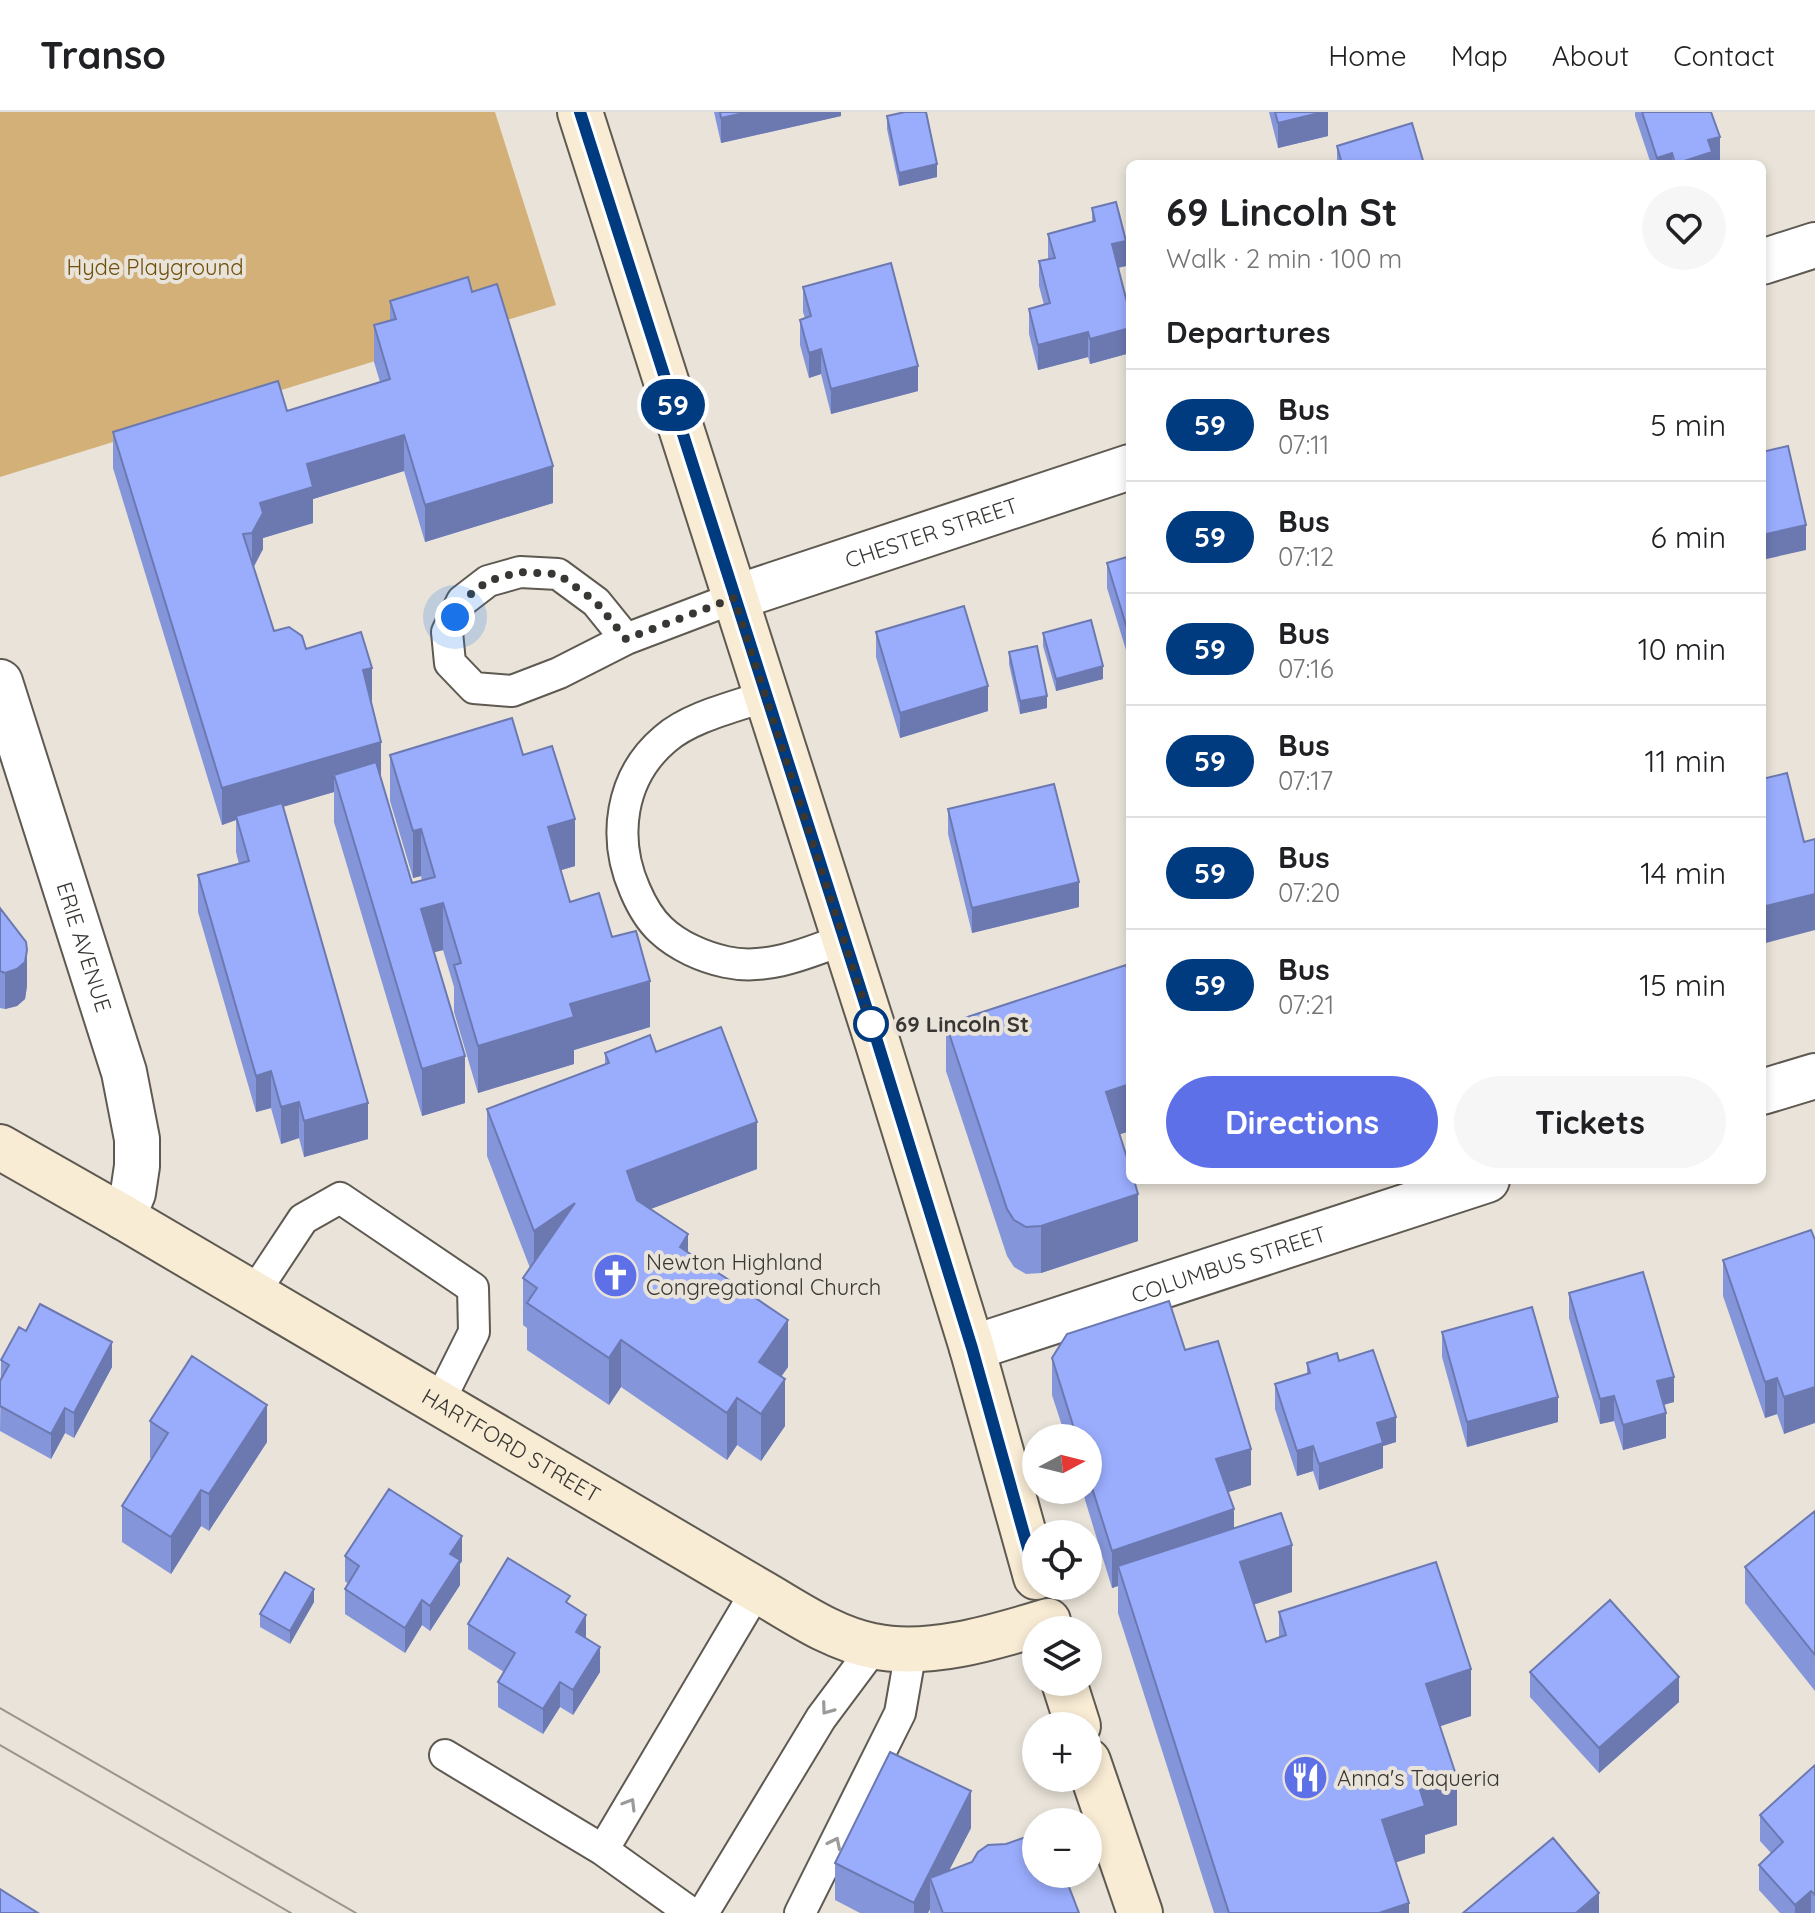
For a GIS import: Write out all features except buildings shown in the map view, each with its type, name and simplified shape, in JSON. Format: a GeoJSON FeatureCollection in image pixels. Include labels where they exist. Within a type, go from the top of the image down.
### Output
{"type":"FeatureCollection","features":[{"type":"Feature","properties":{"kind":"street"},"geometry":{"type":"LineString","coordinates":[[580,112],[845,939],[972,1348],[1022,1527]]}},
{"type":"Feature","properties":{"kind":"street"},"geometry":{"type":"LineString","coordinates":[[1766,261],[1815,245]]}},
{"type":"Feature","properties":{"kind":"street","name":"CHESTER STREET"},"geometry":{"type":"LineString","coordinates":[[734,598],[1126,468]]}},
{"type":"Feature","properties":{"kind":"street","name":"ERIE AVENUE"},"geometry":{"type":"LineString","coordinates":[[0,682],[124,1072],[137,1139],[137,1166],[133,1193],[123,1217]]}},
{"type":"Feature","properties":{"kind":"street"},"geometry":{"type":"LineString","coordinates":[[1766,1091],[1815,1076]]}},
{"type":"Feature","properties":{"kind":"street","name":"HARTFORD STREET"},"geometry":{"type":"LineString","coordinates":[[0,1147],[757,1590],[841,1636],[892,1648],[954,1645],[998,1636],[1045,1612]]}},
{"type":"Feature","properties":{"kind":"street","name":"COLUMBUS STREET"},"geometry":{"type":"LineString","coordinates":[[972,1348],[1475,1184]]}},
{"type":"Feature","properties":{"kind":"street"},"geometry":{"type":"LineString","coordinates":[[1099,1792],[1140,1913]]}},
{"type":"Feature","properties":{"kind":"lane"},"geometry":{"type":"LineString","coordinates":[[626,639],[596,602],[558,574],[520,572],[488,581],[462,601],[447,632],[450,663],[474,688],[512,691],[559,673],[626,639],[734,598]]}},
{"type":"Feature","properties":{"kind":"lane"},"geometry":{"type":"LineString","coordinates":[[766,696],[688,725],[666,737],[650,754],[626,798],[621,825],[623,853],[631,880],[643,909],[659,929],[680,945],[727,963],[752,965],[778,962],[845,939]]}},
{"type":"Feature","properties":{"kind":"lane"},"geometry":{"type":"LineString","coordinates":[[254,1293],[303,1219],[340,1198],[473,1288],[474,1332],[439,1402]]}},
{"type":"Feature","properties":{"kind":"lane"},"geometry":{"type":"LineString","coordinates":[[603,1850],[757,1590]]}},
{"type":"Feature","properties":{"kind":"lane"},"geometry":{"type":"LineString","coordinates":[[703,1913],[821,1718],[892,1648]]}},
{"type":"Feature","properties":{"kind":"lane"},"geometry":{"type":"LineString","coordinates":[[800,1913],[900,1713],[892,1648]]}},
{"type":"Feature","properties":{"kind":"lane"},"geometry":{"type":"LineString","coordinates":[[445,1755],[603,1850],[691,1913]]}},
{"type":"Feature","properties":{"kind":"green space","name":"Hyde Playground"},"geometry":{"type":"Polygon","coordinates":[[[0,112],[495,112],[556,305],[0,477],[0,112]]]}},
{"type":"Feature","properties":{"kind":"tram line"},"geometry":{"type":"LineString","coordinates":[[0,1708],[356,1913]]}},
{"type":"Feature","properties":{"kind":"tram line"},"geometry":{"type":"LineString","coordinates":[[0,1745],[291,1913]]}},
{"type":"Feature","properties":{"kind":"bus line","name":"59"},"geometry":{"type":"LineString","coordinates":[[580,112],[878,1044],[972,1348],[1022,1527]]}},
{"type":"Feature","properties":{"kind":"place","name":"69 Lincoln St"},"geometry":{"type":"Point","coordinates":[871,1024]}},
{"type":"Feature","properties":{"kind":"place","name":"Newton Highland Congregational Church"},"geometry":{"type":"Point","coordinates":[615,1275]}},
{"type":"Feature","properties":{"kind":"place","name":"Anna's Taqueria"},"geometry":{"type":"Point","coordinates":[1306,1778]}},
{"type":"Feature","properties":{"kind":"route"},"geometry":{"type":"LineString","coordinates":[[455,617],[462,601],[488,581],[520,572],[558,574],[596,602],[626,639],[734,598],[871,1024]]}}]}
